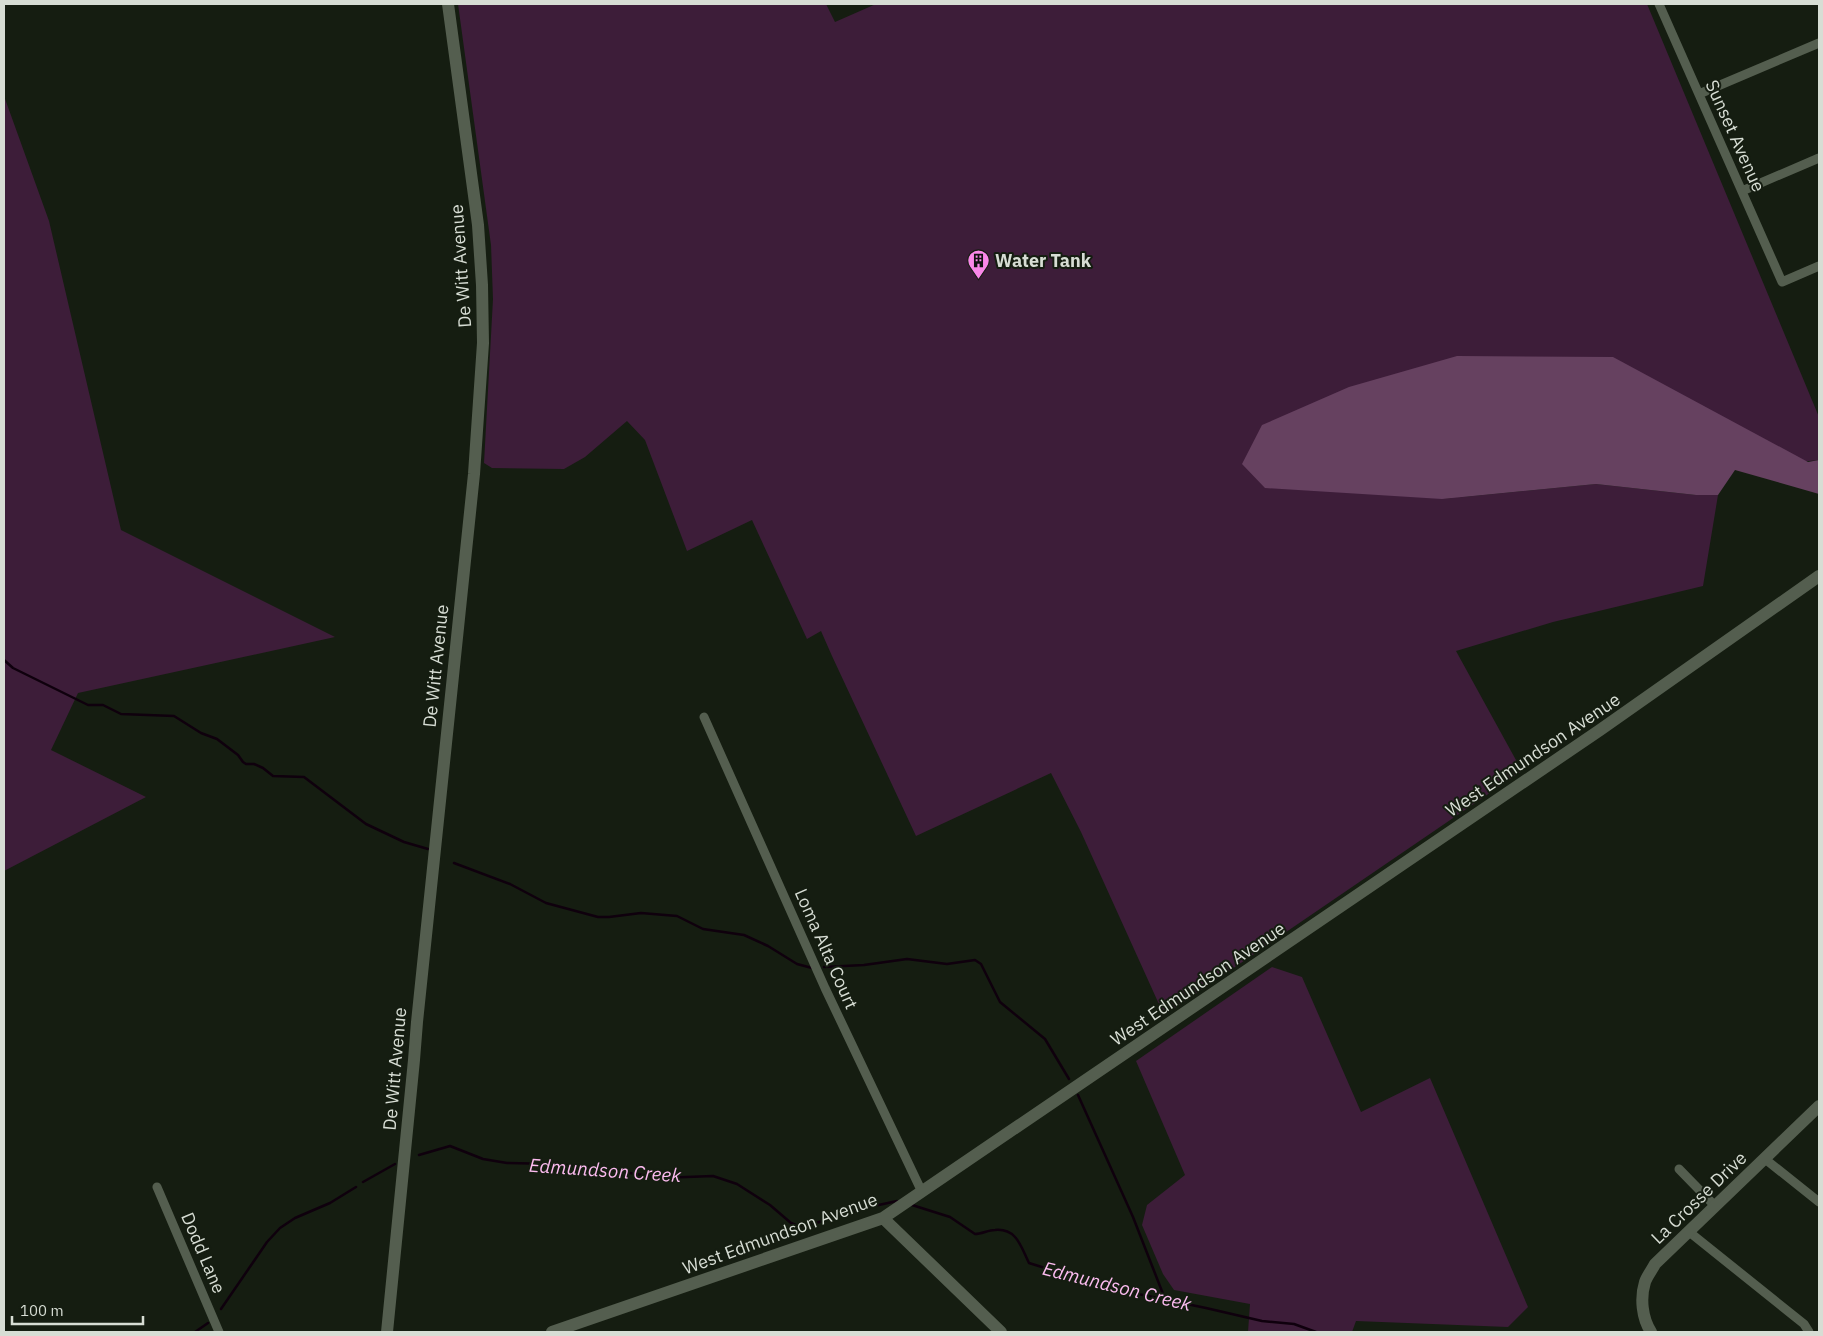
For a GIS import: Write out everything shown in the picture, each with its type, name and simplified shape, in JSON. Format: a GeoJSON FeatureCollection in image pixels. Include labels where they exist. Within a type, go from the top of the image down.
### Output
{"type":"FeatureCollection","features":[{"type":"Feature","properties":{"kind":"street","name":"De Witt Avenue"},"geometry":{"type":"LineString","coordinates":[[387,1332],[474,474],[483,343],[478,226],[448,4]]}},
{"type":"Feature","properties":{"kind":"street","name":"Sunset Avenue"},"geometry":{"type":"LineString","coordinates":[[1658,4],[1782,282],[1819,266]]}},
{"type":"Feature","properties":{"kind":"street"},"geometry":{"type":"LineString","coordinates":[[1699,94],[1819,43]]}},
{"type":"Feature","properties":{"kind":"street"},"geometry":{"type":"LineString","coordinates":[[1742,191],[1819,158]]}},
{"type":"Feature","properties":{"kind":"street","name":"West Edmundson Avenue"},"geometry":{"type":"LineString","coordinates":[[552,1332],[883,1218],[1600,730],[1819,576]]}},
{"type":"Feature","properties":{"kind":"street","name":"Loma Alta Court"},"geometry":{"type":"LineString","coordinates":[[704,717],[825,988],[922,1192]]}},
{"type":"Feature","properties":{"kind":"street","name":"La Crosse Drive"},"geometry":{"type":"LineString","coordinates":[[1651,1332],[1643,1315],[1642,1300],[1645,1282],[1655,1264],[1819,1106]]}},
{"type":"Feature","properties":{"kind":"street"},"geometry":{"type":"LineString","coordinates":[[1765,1159],[1819,1202]]}},
{"type":"Feature","properties":{"kind":"street"},"geometry":{"type":"LineString","coordinates":[[1679,1169],[1715,1206]]}},
{"type":"Feature","properties":{"kind":"street","name":"Dodd Lane"},"geometry":{"type":"LineString","coordinates":[[157,1187],[219,1332]]}},
{"type":"Feature","properties":{"kind":"street"},"geometry":{"type":"LineString","coordinates":[[883,1218],[1001,1332]]}},
{"type":"Feature","properties":{"kind":"street"},"geometry":{"type":"LineString","coordinates":[[1688,1231],[1804,1324],[1809,1332]]}},
{"type":"Feature","properties":{"kind":"shaded area"},"geometry":{"type":"Polygon","coordinates":[[[458,4],[826,4],[835,22],[876,4],[1647,4],[1819,417],[1819,460],[1442,499],[1596,484],[1696,495],[1718,495],[1703,586],[1553,622],[1456,651],[1522,771],[1166,1014],[1158,1002],[1081,832],[1051,773],[916,836],[821,631],[807,639],[752,520],[687,551],[645,440],[627,421],[585,457],[564,469],[492,468],[484,463],[493,299],[491,245],[458,4]]]}},
{"type":"Feature","properties":{"kind":"shaded area"},"geometry":{"type":"Polygon","coordinates":[[[4,96],[49,221],[121,530],[335,637],[78,693],[51,750],[146,797],[4,871],[4,96]]]}},
{"type":"Feature","properties":{"kind":"shaded area"},"geometry":{"type":"Polygon","coordinates":[[[1457,356],[1613,357],[1808,462],[1819,460],[1819,494],[1735,470],[1718,495],[1696,495],[1596,484],[1442,499],[1265,488],[1242,464],[1262,425],[1349,387],[1457,356]]]}},
{"type":"Feature","properties":{"kind":"shaded area"},"geometry":{"type":"Polygon","coordinates":[[[1272,967],[1302,977],[1361,1112],[1430,1078],[1528,1307],[1508,1327],[1356,1321],[1352,1332],[1248,1332],[1250,1304],[1174,1290],[1163,1274],[1142,1225],[1147,1205],[1185,1175],[1136,1061],[1272,967]]]}},
{"type":"Feature","properties":{"kind":"waterway"},"geometry":{"type":"LineString","coordinates":[[4,660],[13,668],[88,705],[103,705],[121,714],[174,716],[201,733],[217,739],[238,755],[246,764],[254,764],[273,776],[304,777],[366,824],[404,842],[428,849]]}},
{"type":"Feature","properties":{"kind":"waterway"},"geometry":{"type":"LineString","coordinates":[[454,863],[510,884],[546,903],[598,917],[641,913],[677,916],[703,929],[744,935],[768,946],[797,964],[812,968]]}},
{"type":"Feature","properties":{"kind":"waterway"},"geometry":{"type":"LineString","coordinates":[[824,967],[864,965],[907,959],[947,964],[975,960],[981,964],[1000,1002],[1045,1039],[1069,1079]]}},
{"type":"Feature","properties":{"kind":"waterway"},"geometry":{"type":"LineString","coordinates":[[1078,1095],[1133,1217],[1165,1299]]}},
{"type":"Feature","properties":{"kind":"waterway","name":"Edmundson Creek"},"geometry":{"type":"LineString","coordinates":[[419,1155],[450,1146],[483,1159],[507,1163],[600,1168],[660,1178],[713,1176],[737,1184],[798,1226],[897,1201]]}},
{"type":"Feature","properties":{"kind":"waterway","name":"Edmundson Creek"},"geometry":{"type":"LineString","coordinates":[[363,1182],[395,1164]]}},
{"type":"Feature","properties":{"kind":"waterway","name":"Edmundson Creek"},"geometry":{"type":"LineString","coordinates":[[221,1309],[267,1242],[280,1228],[295,1218],[330,1203],[356,1187]]}},
{"type":"Feature","properties":{"kind":"waterway","name":"Edmundson Creek"},"geometry":{"type":"LineString","coordinates":[[912,1205],[950,1217],[975,1234],[995,1230],[1008,1232],[1021,1245],[1029,1263],[1109,1288],[1262,1321],[1294,1324],[1316,1332]]}},
{"type":"Feature","properties":{"kind":"waterway","name":"Edmundson Creek"},"geometry":{"type":"LineString","coordinates":[[195,1332],[208,1323]]}},
{"type":"Feature","properties":{"kind":"place","name":"Water Tank"},"geometry":{"type":"Point","coordinates":[979,280]}}]}
